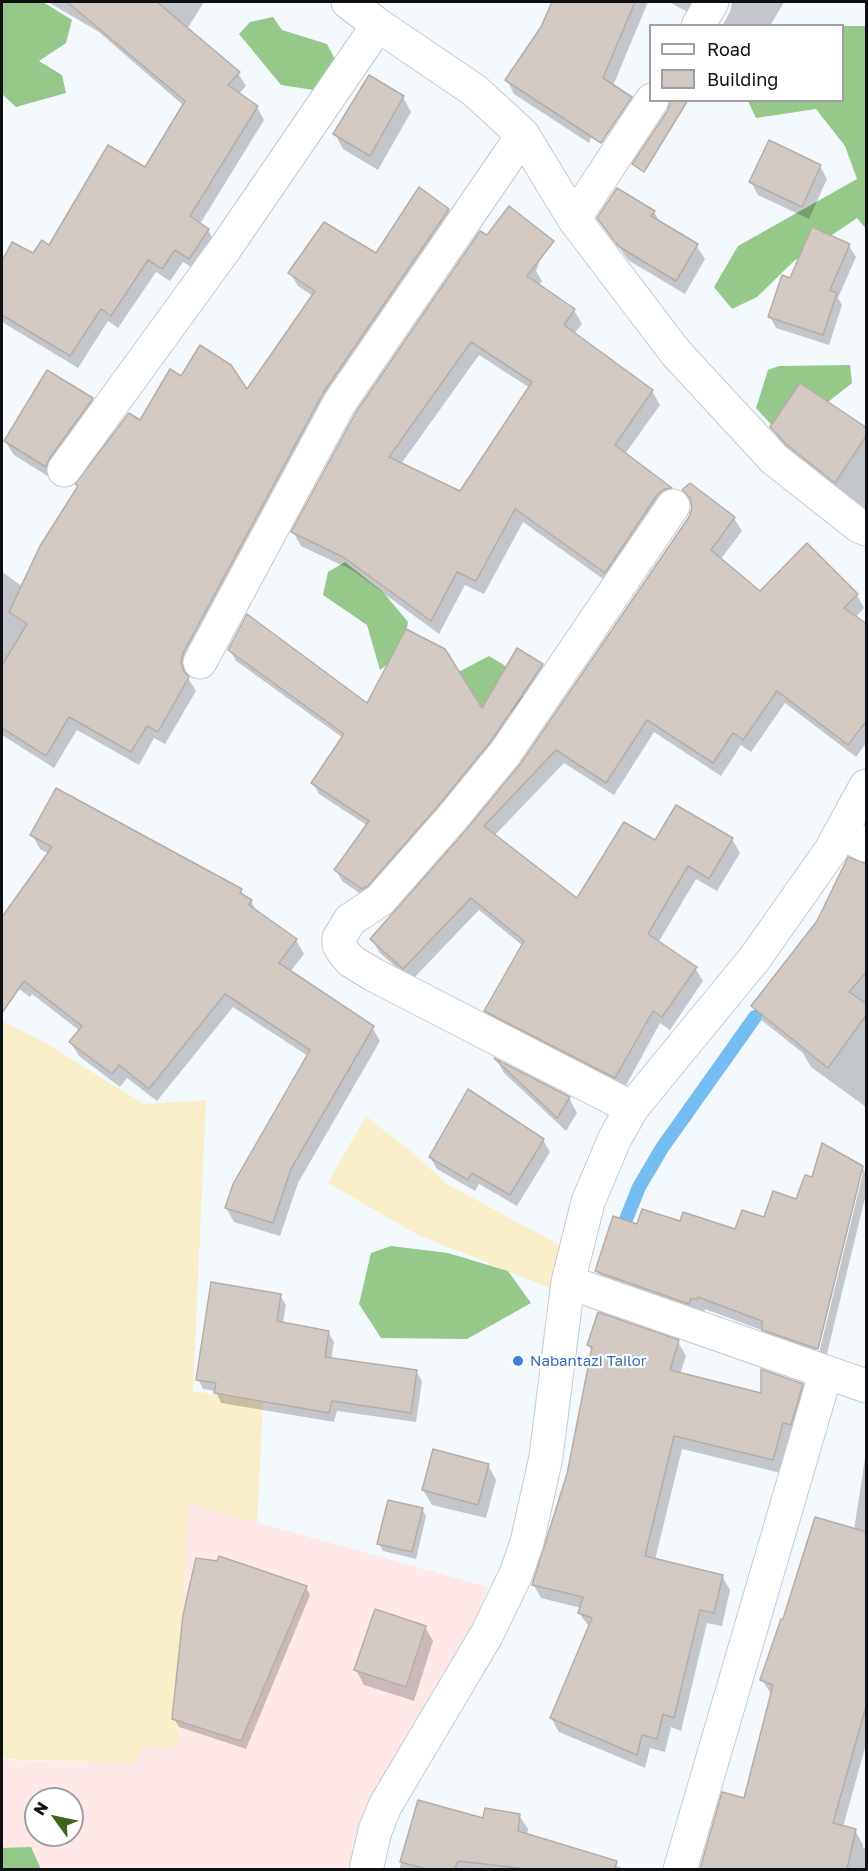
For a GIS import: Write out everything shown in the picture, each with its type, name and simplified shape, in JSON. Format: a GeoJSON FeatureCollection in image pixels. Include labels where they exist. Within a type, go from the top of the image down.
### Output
{"type":"FeatureCollection","features":[{"type":"Feature","properties":{"kind":"street"},"geometry":{"type":"LineString","coordinates":[[348,2],[474,90],[523,135],[574,219],[676,353],[774,459],[859,526],[867,529]]}},
{"type":"Feature","properties":{"kind":"street"},"geometry":{"type":"LineString","coordinates":[[699,24],[712,2]]}},
{"type":"Feature","properties":{"kind":"street"},"geometry":{"type":"LineString","coordinates":[[64,470],[224,250],[378,25]]}},
{"type":"Feature","properties":{"kind":"street"},"geometry":{"type":"LineString","coordinates":[[574,219],[651,102]]}},
{"type":"Feature","properties":{"kind":"street"},"geometry":{"type":"LineString","coordinates":[[200,662],[340,402],[523,135]]}},
{"type":"Feature","properties":{"kind":"street"},"geometry":{"type":"LineString","coordinates":[[632,1108],[374,975],[351,961],[339,945],[339,938],[350,920],[380,900],[506,752],[673,506]]}},
{"type":"Feature","properties":{"kind":"street"},"geometry":{"type":"LineString","coordinates":[[366,1869],[375,1831],[385,1806],[487,1634],[516,1574],[527,1542],[546,1457],[568,1282],[588,1202],[615,1138],[632,1108],[755,958],[831,850],[854,839],[867,786]]}},
{"type":"Feature","properties":{"kind":"street"},"geometry":{"type":"LineString","coordinates":[[568,1282],[867,1386]]}},
{"type":"Feature","properties":{"kind":"street"},"geometry":{"type":"LineString","coordinates":[[680,1869],[826,1372]]}},
{"type":"Feature","properties":{"kind":"shaded area"},"geometry":{"type":"Polygon","coordinates":[[[188,1503],[488,1587],[460,1671],[372,1869],[2,1870],[2,1760],[137,1763],[138,1746],[178,1747],[188,1503]]]}},
{"type":"Feature","properties":{"kind":"green space"},"geometry":{"type":"Polygon","coordinates":[[[2,2],[43,2],[72,20],[66,43],[39,61],[62,75],[66,93],[16,107],[2,94],[2,2]]]}},
{"type":"Feature","properties":{"kind":"green space"},"geometry":{"type":"Polygon","coordinates":[[[273,17],[282,30],[327,44],[339,67],[314,90],[281,85],[239,34],[250,22],[273,17]]]}},
{"type":"Feature","properties":{"kind":"green space"},"geometry":{"type":"Polygon","coordinates":[[[844,26],[866,26],[866,229],[857,218],[794,261],[757,297],[732,309],[714,287],[738,246],[857,179],[845,146],[816,109],[756,118],[748,102],[844,102],[844,26]]]}},
{"type":"Feature","properties":{"kind":"green space"},"geometry":{"type":"Polygon","coordinates":[[[850,365],[852,383],[809,417],[779,433],[756,408],[768,370],[779,366],[850,365]]]}},
{"type":"Feature","properties":{"kind":"green space"},"geometry":{"type":"Polygon","coordinates":[[[345,562],[383,592],[408,622],[403,652],[380,670],[367,625],[323,595],[328,572],[345,562]]]}},
{"type":"Feature","properties":{"kind":"green space"},"geometry":{"type":"Polygon","coordinates":[[[489,656],[504,665],[526,701],[512,712],[480,722],[445,679],[489,656]]]}},
{"type":"Feature","properties":{"kind":"green space"},"geometry":{"type":"Polygon","coordinates":[[[391,1246],[448,1253],[508,1271],[531,1303],[467,1339],[381,1338],[359,1304],[371,1253],[391,1246]]]}},
{"type":"Feature","properties":{"kind":"green space"},"geometry":{"type":"Polygon","coordinates":[[[31,1847],[41,1869],[2,1869],[2,1848],[31,1847]]]}},
{"type":"Feature","properties":{"kind":"sand"},"geometry":{"type":"Polygon","coordinates":[[[2,1021],[44,1042],[144,1104],[206,1100],[193,1391],[263,1402],[257,1523],[188,1503],[178,1747],[139,1746],[137,1763],[2,1759],[2,1021]]]}},
{"type":"Feature","properties":{"kind":"sand"},"geometry":{"type":"Polygon","coordinates":[[[366,1116],[420,1159],[445,1183],[577,1257],[568,1295],[418,1235],[328,1183],[366,1116]]]}},
{"type":"Feature","properties":{"kind":"building"},"geometry":{"type":"Polygon","coordinates":[[[67,2],[157,2],[240,72],[228,85],[258,106],[190,216],[209,229],[189,259],[175,250],[162,269],[148,260],[111,316],[101,309],[70,356],[2,315],[2,261],[12,242],[33,253],[42,240],[49,245],[108,145],[145,167],[185,101],[67,2]]]}},
{"type":"Feature","properties":{"kind":"building"},"geometry":{"type":"Polygon","coordinates":[[[552,2],[635,2],[603,78],[632,97],[601,143],[505,80],[541,27],[552,2]]]}},
{"type":"Feature","properties":{"kind":"building"},"geometry":{"type":"Polygon","coordinates":[[[369,75],[404,96],[370,156],[333,134],[369,75]]]}},
{"type":"Feature","properties":{"kind":"building"},"geometry":{"type":"Polygon","coordinates":[[[670,102],[687,102],[644,172],[632,164],[668,110],[670,102]]]}},
{"type":"Feature","properties":{"kind":"building"},"geometry":{"type":"Polygon","coordinates":[[[769,140],[821,165],[802,207],[749,182],[769,140]]]}},
{"type":"Feature","properties":{"kind":"building"},"geometry":{"type":"Polygon","coordinates":[[[419,187],[449,209],[323,393],[183,653],[181,663],[189,677],[158,732],[147,726],[131,752],[69,717],[46,756],[2,728],[2,665],[27,624],[9,612],[40,546],[78,486],[75,484],[129,413],[140,420],[170,369],[181,376],[200,345],[231,365],[247,389],[315,291],[288,273],[324,222],[376,253],[419,187]]]}},
{"type":"Feature","properties":{"kind":"building"},"geometry":{"type":"Polygon","coordinates":[[[617,188],[655,211],[651,216],[698,244],[676,281],[618,246],[597,218],[617,188]]]}},
{"type":"Feature","properties":{"kind":"building"},"geometry":{"type":"Polygon","coordinates":[[[509,206],[554,241],[527,276],[575,309],[564,325],[653,390],[615,445],[672,488],[664,489],[657,495],[605,573],[515,509],[476,581],[457,572],[431,621],[343,557],[291,532],[356,412],[480,231],[487,235],[509,206]],[[471,342],[389,457],[460,491],[532,382],[471,342]]]}},
{"type":"Feature","properties":{"kind":"building"},"geometry":{"type":"Polygon","coordinates":[[[812,227],[850,244],[830,290],[837,293],[823,335],[768,317],[782,275],[790,278],[812,227]]]}},
{"type":"Feature","properties":{"kind":"building"},"geometry":{"type":"Polygon","coordinates":[[[47,370],[93,398],[49,459],[46,467],[4,441],[47,370]]]}},
{"type":"Feature","properties":{"kind":"building"},"geometry":{"type":"Polygon","coordinates":[[[800,383],[867,428],[867,435],[835,483],[787,445],[770,427],[800,383]]]}},
{"type":"Feature","properties":{"kind":"building"},"geometry":{"type":"Polygon","coordinates":[[[690,483],[735,517],[711,550],[760,591],[807,543],[858,594],[844,608],[867,624],[867,720],[848,745],[777,691],[743,740],[733,733],[713,763],[647,720],[606,783],[556,750],[484,826],[577,898],[624,822],[655,840],[676,805],[733,838],[709,879],[688,866],[648,934],[697,967],[662,1017],[653,1011],[615,1078],[484,1011],[524,941],[471,898],[403,969],[370,939],[466,830],[521,763],[689,517],[692,508],[690,498],[682,490],[690,483]]]}},
{"type":"Feature","properties":{"kind":"building"},"geometry":{"type":"Polygon","coordinates":[[[247,614],[367,703],[406,629],[445,649],[482,708],[517,648],[543,664],[491,741],[438,806],[368,886],[362,889],[334,870],[369,821],[311,783],[344,734],[228,650],[247,614]]]}},
{"type":"Feature","properties":{"kind":"building"},"geometry":{"type":"Polygon","coordinates":[[[56,788],[242,889],[240,893],[252,900],[249,905],[297,939],[279,963],[374,1026],[291,1169],[273,1223],[225,1208],[233,1184],[310,1050],[225,994],[149,1089],[119,1065],[112,1074],[69,1042],[82,1026],[24,981],[2,1013],[2,917],[52,847],[30,835],[56,788]]]}},
{"type":"Feature","properties":{"kind":"building"},"geometry":{"type":"Polygon","coordinates":[[[848,857],[867,864],[867,971],[849,992],[867,1004],[867,1014],[828,1068],[751,1006],[817,921],[848,857]]]}},
{"type":"Feature","properties":{"kind":"building"},"geometry":{"type":"Polygon","coordinates":[[[494,1058],[570,1097],[557,1118],[494,1058]]]}},
{"type":"Feature","properties":{"kind":"building"},"geometry":{"type":"Polygon","coordinates":[[[468,1089],[544,1139],[510,1195],[472,1173],[468,1180],[429,1157],[468,1089]]]}},
{"type":"Feature","properties":{"kind":"building"},"geometry":{"type":"Polygon","coordinates":[[[822,1143],[863,1166],[818,1349],[762,1330],[762,1321],[698,1297],[697,1300],[691,1298],[689,1304],[595,1271],[613,1216],[637,1224],[642,1209],[680,1221],[683,1212],[735,1229],[742,1210],[764,1217],[773,1191],[796,1199],[805,1175],[812,1177],[822,1143]]]}},
{"type":"Feature","properties":{"kind":"building"},"geometry":{"type":"Polygon","coordinates":[[[211,1282],[281,1294],[277,1321],[329,1331],[325,1357],[417,1370],[411,1413],[332,1401],[329,1413],[214,1393],[216,1383],[196,1380],[211,1282]]]}},
{"type":"Feature","properties":{"kind":"building"},"geometry":{"type":"Polygon","coordinates":[[[598,1312],[679,1340],[670,1370],[761,1393],[761,1369],[803,1384],[791,1425],[783,1423],[773,1460],[674,1436],[645,1556],[723,1575],[714,1613],[700,1610],[674,1718],[663,1714],[657,1739],[642,1735],[637,1755],[550,1718],[592,1618],[578,1613],[583,1597],[532,1585],[567,1474],[592,1347],[587,1345],[598,1312]]]}},
{"type":"Feature","properties":{"kind":"building"},"geometry":{"type":"Polygon","coordinates":[[[433,1449],[489,1464],[478,1505],[422,1490],[433,1449]]]}},
{"type":"Feature","properties":{"kind":"building"},"geometry":{"type":"Polygon","coordinates":[[[388,1500],[423,1508],[412,1552],[377,1544],[388,1500]]]}},
{"type":"Feature","properties":{"kind":"building"},"geometry":{"type":"Polygon","coordinates":[[[815,1517],[867,1532],[867,1703],[833,1823],[856,1829],[847,1869],[700,1869],[722,1792],[744,1798],[773,1685],[760,1680],[781,1619],[783,1619],[815,1517]]]}},
{"type":"Feature","properties":{"kind":"building"},"geometry":{"type":"Polygon","coordinates":[[[219,1556],[307,1586],[241,1741],[172,1719],[183,1615],[196,1558],[217,1561],[219,1556]]]}},
{"type":"Feature","properties":{"kind":"building"},"geometry":{"type":"Polygon","coordinates":[[[375,1609],[426,1626],[406,1687],[354,1670],[375,1609]]]}},
{"type":"Feature","properties":{"kind":"building"},"geometry":{"type":"Polygon","coordinates":[[[418,1800],[483,1818],[485,1808],[520,1814],[518,1831],[617,1861],[615,1869],[527,1869],[458,1861],[455,1869],[427,1869],[400,1862],[418,1800]]]}},
{"type":"Feature","properties":{"kind":"waterway"},"geometry":{"type":"LineString","coordinates":[[619,1237],[639,1187],[662,1148],[755,1017]]}},
{"type":"Feature","properties":{"kind":"place","name":"Nabantazi Tailor"},"geometry":{"type":"Point","coordinates":[518,1361]}}]}
